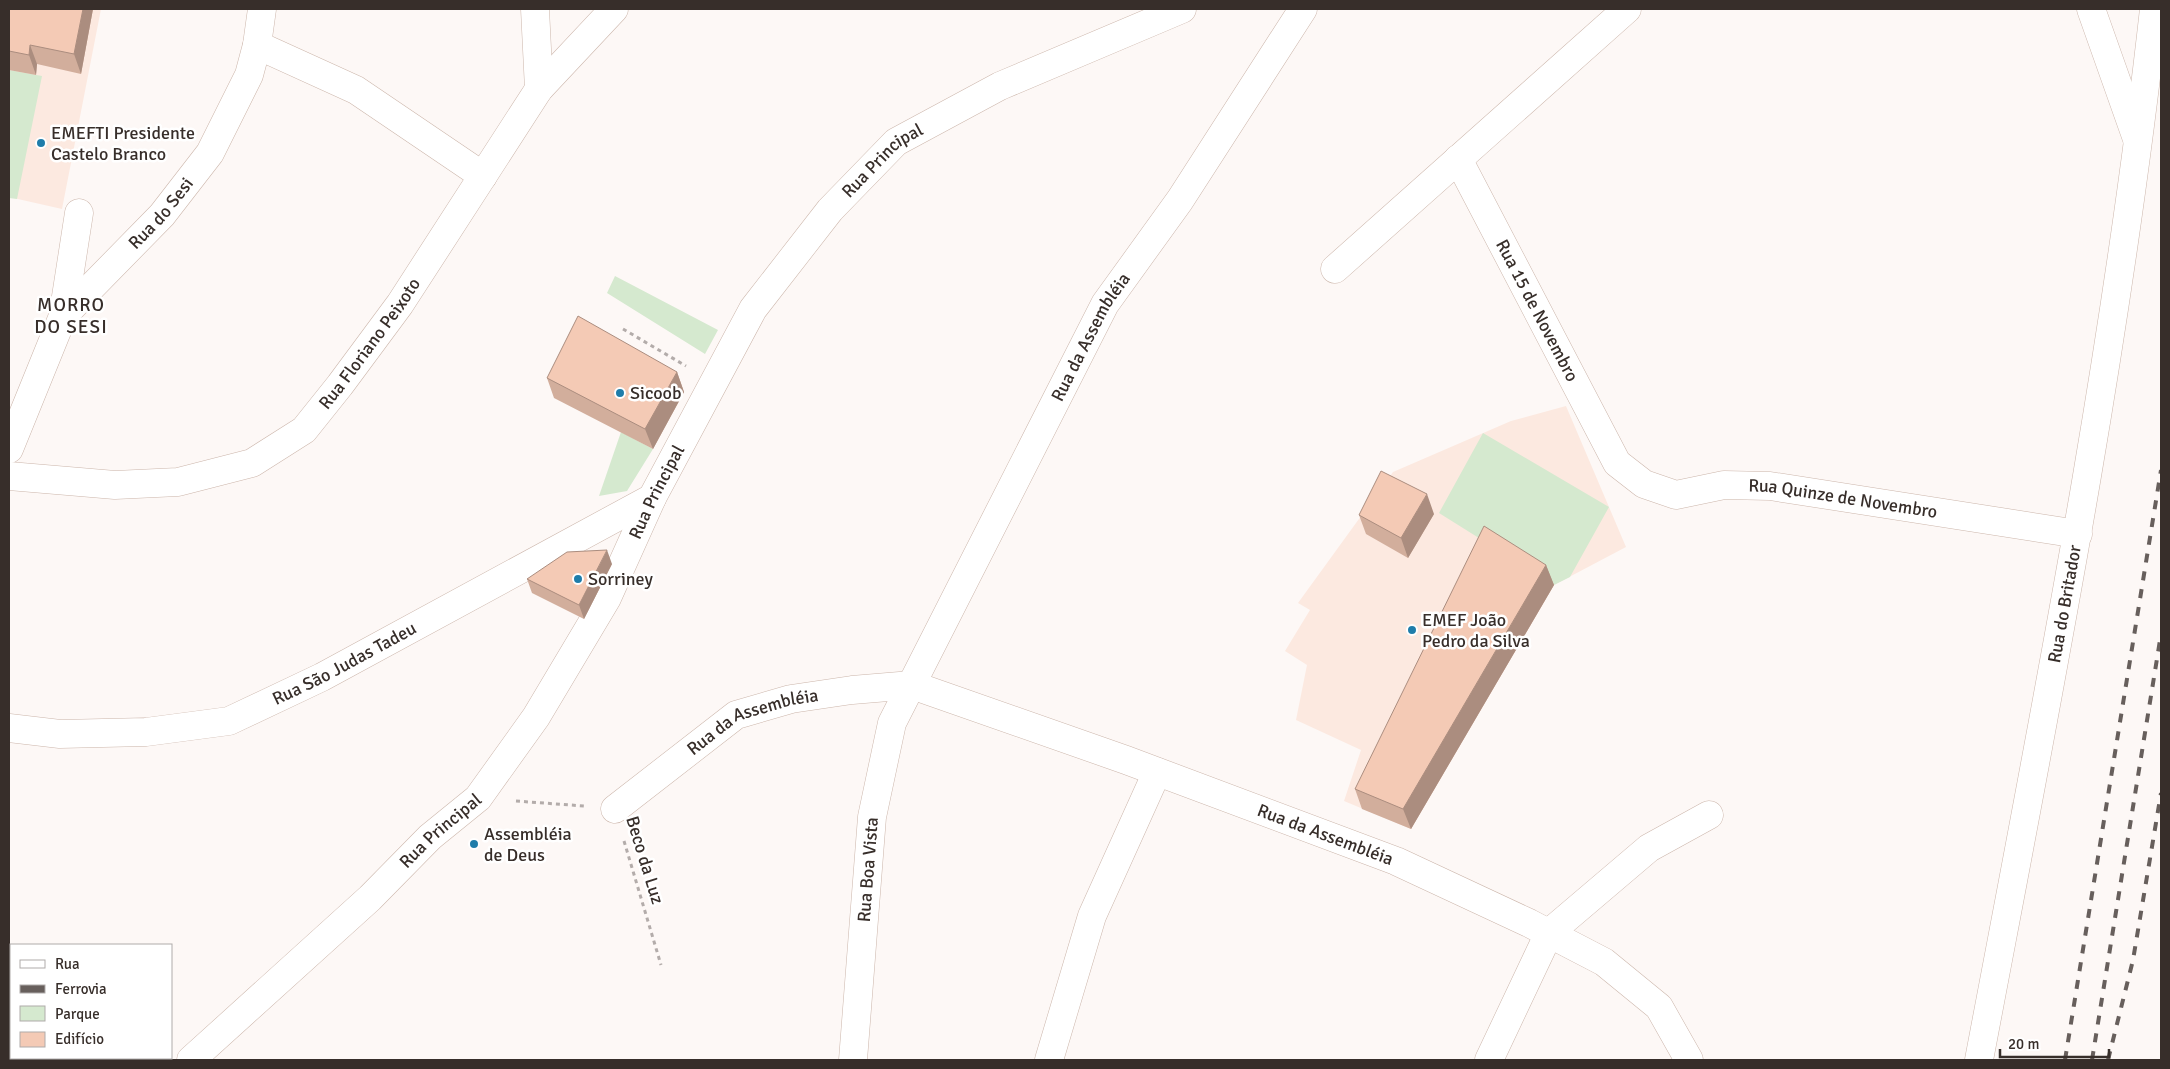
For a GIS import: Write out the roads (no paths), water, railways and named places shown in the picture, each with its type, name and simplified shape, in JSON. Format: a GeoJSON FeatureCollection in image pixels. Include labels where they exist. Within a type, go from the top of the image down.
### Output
{"type":"FeatureCollection","features":[{"type":"Feature","properties":{"kind":"street","name":"Rua do Sesi"},"geometry":{"type":"LineString","coordinates":[[63,316],[162,216],[210,154],[249,75],[257,45],[262,9]]}},
{"type":"Feature","properties":{"kind":"street"},"geometry":{"type":"LineString","coordinates":[[535,9],[539,89]]}},
{"type":"Feature","properties":{"kind":"street","name":"Rua Floriano Peixoto"},"geometry":{"type":"LineString","coordinates":[[9,476],[115,485],[178,482],[252,463],[304,430],[400,304],[539,89],[614,9]]}},
{"type":"Feature","properties":{"kind":"street","name":"Rua Principal"},"geometry":{"type":"LineString","coordinates":[[191,1060],[370,898],[430,837],[478,798],[536,717],[606,598],[652,498],[753,309],[830,210],[896,142],[1000,86],[1182,9]]}},
{"type":"Feature","properties":{"kind":"street","name":"Rua da Assembléia"},"geometry":{"type":"LineString","coordinates":[[912,685],[1105,304],[1180,200],[1304,9]]}},
{"type":"Feature","properties":{"kind":"street"},"geometry":{"type":"LineString","coordinates":[[1335,270],[1627,9]]}},
{"type":"Feature","properties":{"kind":"street","name":"Rua do Britador"},"geometry":{"type":"LineString","coordinates":[[2092,9],[2139,146]]}},
{"type":"Feature","properties":{"kind":"street","name":"Rua do Britador"},"geometry":{"type":"LineString","coordinates":[[1979,1060],[2078,534],[2139,146],[2154,9]]}},
{"type":"Feature","properties":{"kind":"street"},"geometry":{"type":"LineString","coordinates":[[257,45],[356,90],[483,176]]}},
{"type":"Feature","properties":{"kind":"street","name":"Rua 15 de Novembro"},"geometry":{"type":"LineString","coordinates":[[1458,159],[1618,463]]}},
{"type":"Feature","properties":{"kind":"street","name":"Rua do Sesi"},"geometry":{"type":"LineString","coordinates":[[9,449],[63,316],[79,213]]}},
{"type":"Feature","properties":{"kind":"street","name":"Rua Quinze de Novembro"},"geometry":{"type":"LineString","coordinates":[[1618,463],[1644,484],[1676,495],[1724,485],[1770,486],[2078,534]]}},
{"type":"Feature","properties":{"kind":"street","name":"Rua São Judas Tadeu"},"geometry":{"type":"LineString","coordinates":[[9,728],[60,734],[146,732],[229,721],[322,676],[652,498]]}},
{"type":"Feature","properties":{"kind":"street","name":"Rua da Assembléia"},"geometry":{"type":"LineString","coordinates":[[615,809],[736,714],[791,699],[852,690],[912,685],[1157,772],[1396,861],[1549,933],[1604,962],[1659,1007],[1689,1060]]}},
{"type":"Feature","properties":{"kind":"street","name":"Rua Boa Vista"},"geometry":{"type":"LineString","coordinates":[[853,1060],[872,817],[892,723],[912,685]]}},
{"type":"Feature","properties":{"kind":"street"},"geometry":{"type":"LineString","coordinates":[[1049,1060],[1092,916],[1157,772]]}},
{"type":"Feature","properties":{"kind":"street"},"geometry":{"type":"LineString","coordinates":[[1489,1060],[1549,933],[1649,848],[1709,815]]}},
{"type":"Feature","properties":{"kind":"railway"},"geometry":{"type":"LineString","coordinates":[[2065,1060],[2161,470]]}},
{"type":"Feature","properties":{"kind":"railway"},"geometry":{"type":"LineString","coordinates":[[2092,1060],[2161,634]]}},
{"type":"Feature","properties":{"kind":"railway"},"geometry":{"type":"LineString","coordinates":[[2108,1060],[2133,960],[2161,793]]}},
{"type":"Feature","properties":{"kind":"place","name":"EMEFTI Presidente Castelo Branco"},"geometry":{"type":"Point","coordinates":[41,143]}},
{"type":"Feature","properties":{"kind":"place","name":"Sicoob"},"geometry":{"type":"Point","coordinates":[620,393]}},
{"type":"Feature","properties":{"kind":"place","name":"Sorriney"},"geometry":{"type":"Point","coordinates":[578,579]}},
{"type":"Feature","properties":{"kind":"place","name":"EMEF João Pedro da Silva"},"geometry":{"type":"Point","coordinates":[1412,630]}},
{"type":"Feature","properties":{"kind":"place","name":"Assembléia de Deus"},"geometry":{"type":"Point","coordinates":[474,844]}},
{"type":"Feature","properties":{"kind":"district","name":"MORRO DO SESI"},"geometry":{"type":"Point","coordinates":[71,315]}}]}
